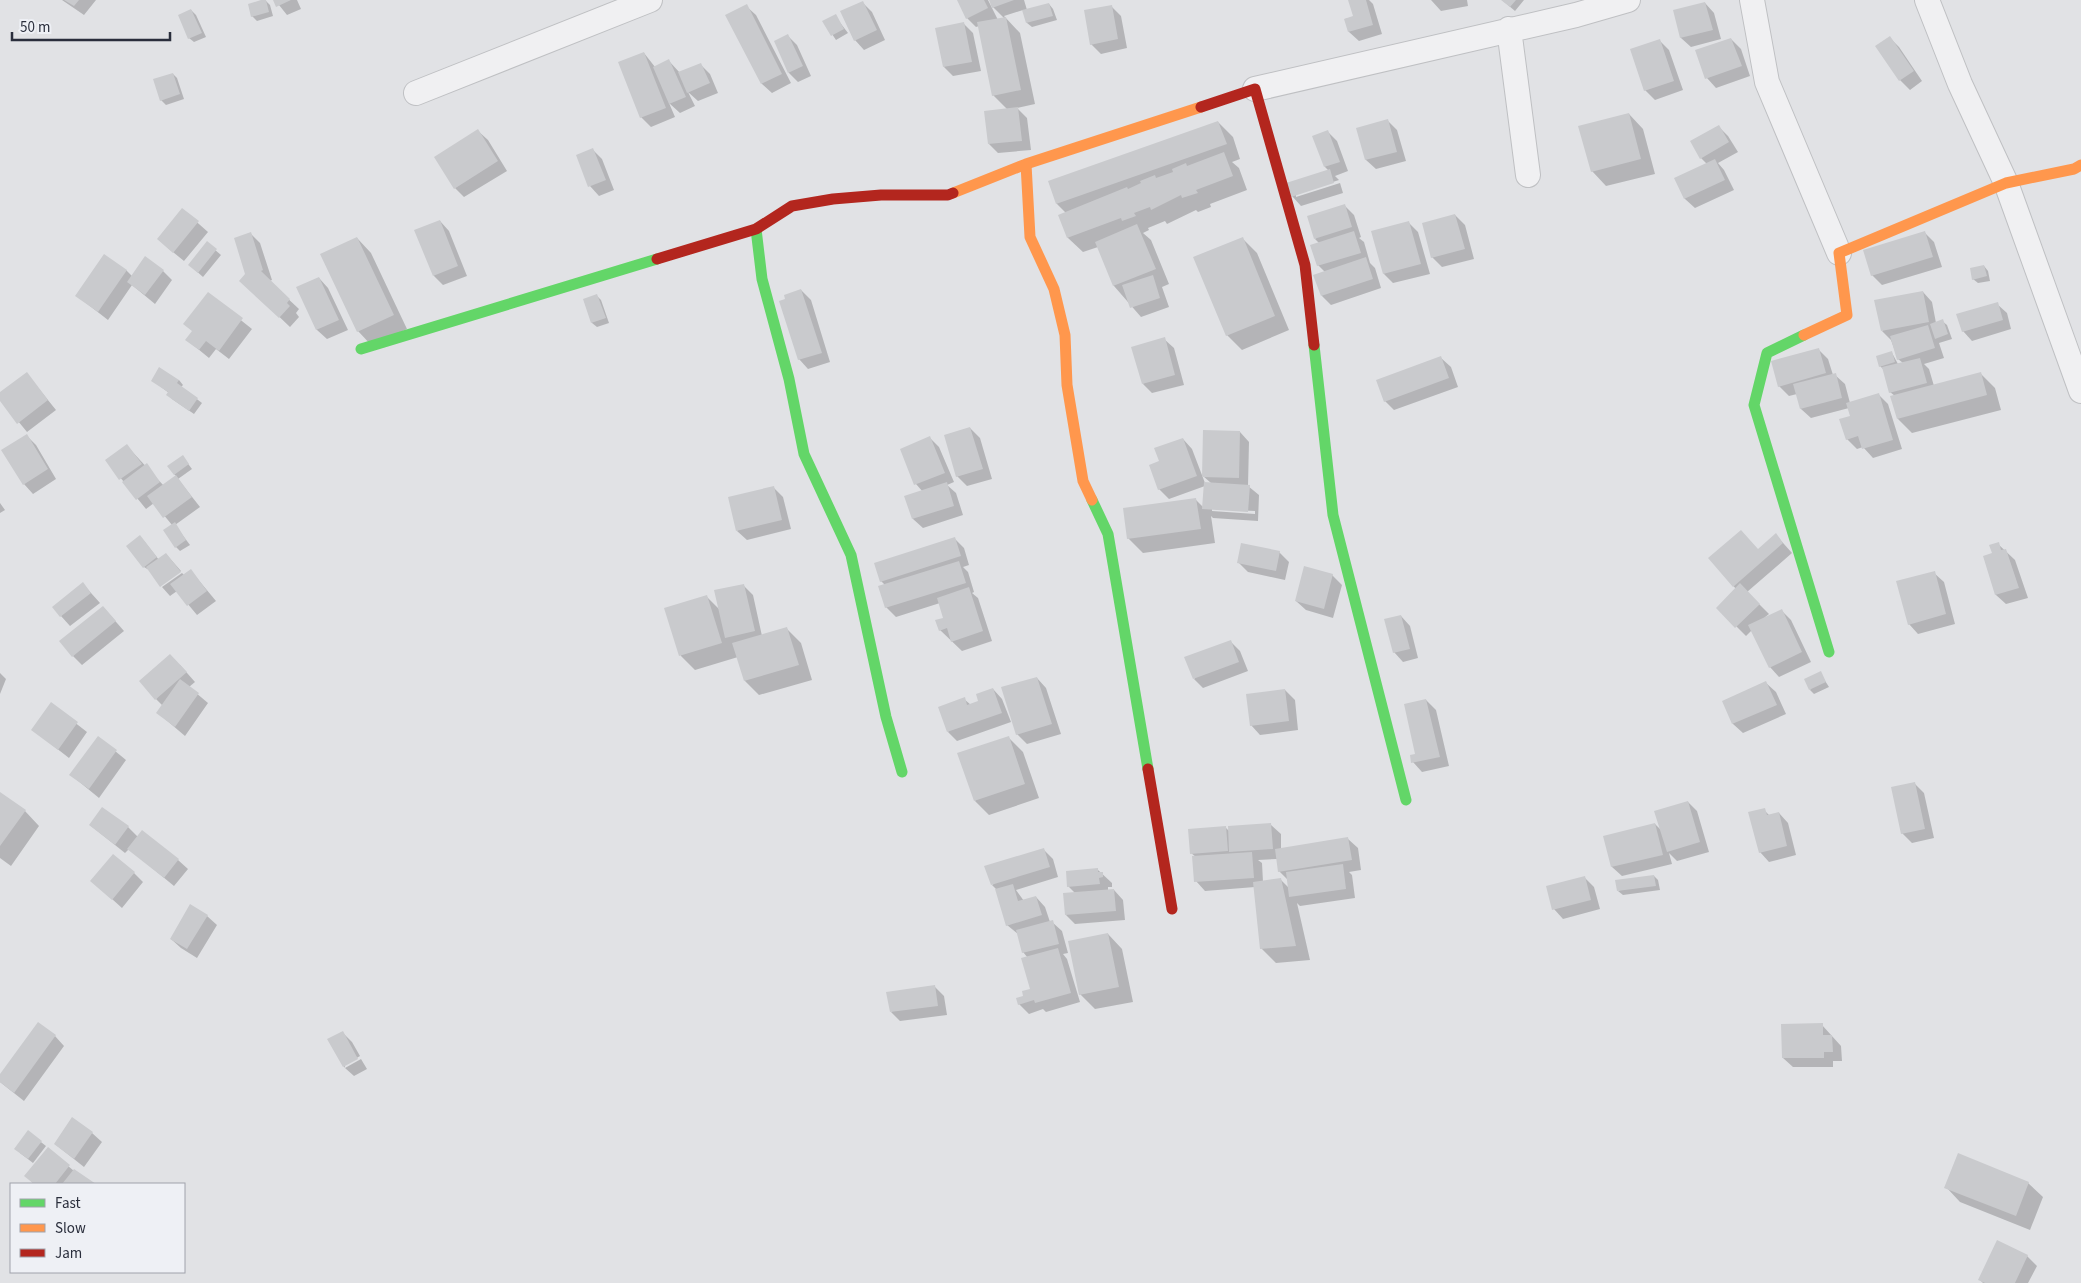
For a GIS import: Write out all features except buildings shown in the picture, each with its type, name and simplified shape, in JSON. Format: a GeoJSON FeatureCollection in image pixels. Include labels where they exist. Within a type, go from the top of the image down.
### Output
{"type":"FeatureCollection","features":[{"type":"Feature","properties":{"kind":"street"},"geometry":{"type":"LineString","coordinates":[[416,93],[650,0]]}},
{"type":"Feature","properties":{"kind":"street"},"geometry":{"type":"LineString","coordinates":[[361,350],[756,229],[792,206],[833,198],[881,195],[948,195],[1026,164],[1255,89],[1628,0]]}},
{"type":"Feature","properties":{"kind":"street"},"geometry":{"type":"LineString","coordinates":[[1752,0],[1767,82],[1839,253],[1847,315],[1767,353],[1754,405],[1829,652]]}},
{"type":"Feature","properties":{"kind":"street"},"geometry":{"type":"LineString","coordinates":[[1927,0],[1960,84],[2006,184],[2081,391]]}},
{"type":"Feature","properties":{"kind":"street"},"geometry":{"type":"LineString","coordinates":[[1509,29],[1528,175]]}},
{"type":"Feature","properties":{"kind":"street"},"geometry":{"type":"LineString","coordinates":[[1255,89],[1305,265],[1333,515],[1406,800]]}},
{"type":"Feature","properties":{"kind":"street"},"geometry":{"type":"LineString","coordinates":[[1026,164],[1030,237],[1054,289],[1065,335],[1067,385],[1083,481],[1108,534],[1172,909]]}},
{"type":"Feature","properties":{"kind":"street"},"geometry":{"type":"LineString","coordinates":[[1839,253],[2006,184],[2074,169],[2081,165]]}},
{"type":"Feature","properties":{"kind":"street"},"geometry":{"type":"LineString","coordinates":[[756,229],[762,279],[789,379],[804,454],[851,556],[886,717],[902,772]]}},
{"type":"Feature","properties":{"kind":"traffic: fast"},"geometry":{"type":"LineString","coordinates":[[756,229],[762,279],[789,379],[804,454],[851,555],[886,717],[902,772]]}},
{"type":"Feature","properties":{"kind":"traffic: fast"},"geometry":{"type":"LineString","coordinates":[[361,349],[657,259]]}},
{"type":"Feature","properties":{"kind":"traffic: fast"},"geometry":{"type":"LineString","coordinates":[[1804,335],[1767,353],[1754,405],[1829,652]]}},
{"type":"Feature","properties":{"kind":"traffic: fast"},"geometry":{"type":"LineString","coordinates":[[1314,345],[1333,515],[1406,800]]}},
{"type":"Feature","properties":{"kind":"traffic: fast"},"geometry":{"type":"LineString","coordinates":[[1092,500],[1108,534],[1148,769]]}},
{"type":"Feature","properties":{"kind":"traffic: slow"},"geometry":{"type":"LineString","coordinates":[[953,193],[1026,164],[1201,107]]}},
{"type":"Feature","properties":{"kind":"traffic: slow"},"geometry":{"type":"LineString","coordinates":[[1026,164],[1030,237],[1054,289],[1065,335],[1067,385],[1083,481],[1092,500]]}},
{"type":"Feature","properties":{"kind":"traffic: slow"},"geometry":{"type":"LineString","coordinates":[[1804,335],[1847,315],[1839,253],[2006,183],[2074,169],[2081,165]]}},
{"type":"Feature","properties":{"kind":"traffic: jam"},"geometry":{"type":"LineString","coordinates":[[1201,107],[1255,89],[1305,265],[1314,345]]}},
{"type":"Feature","properties":{"kind":"traffic: jam"},"geometry":{"type":"LineString","coordinates":[[657,259],[756,229],[792,206],[833,199],[881,195],[948,195],[953,193]]}},
{"type":"Feature","properties":{"kind":"traffic: jam"},"geometry":{"type":"LineString","coordinates":[[1148,769],[1172,909]]}}]}
